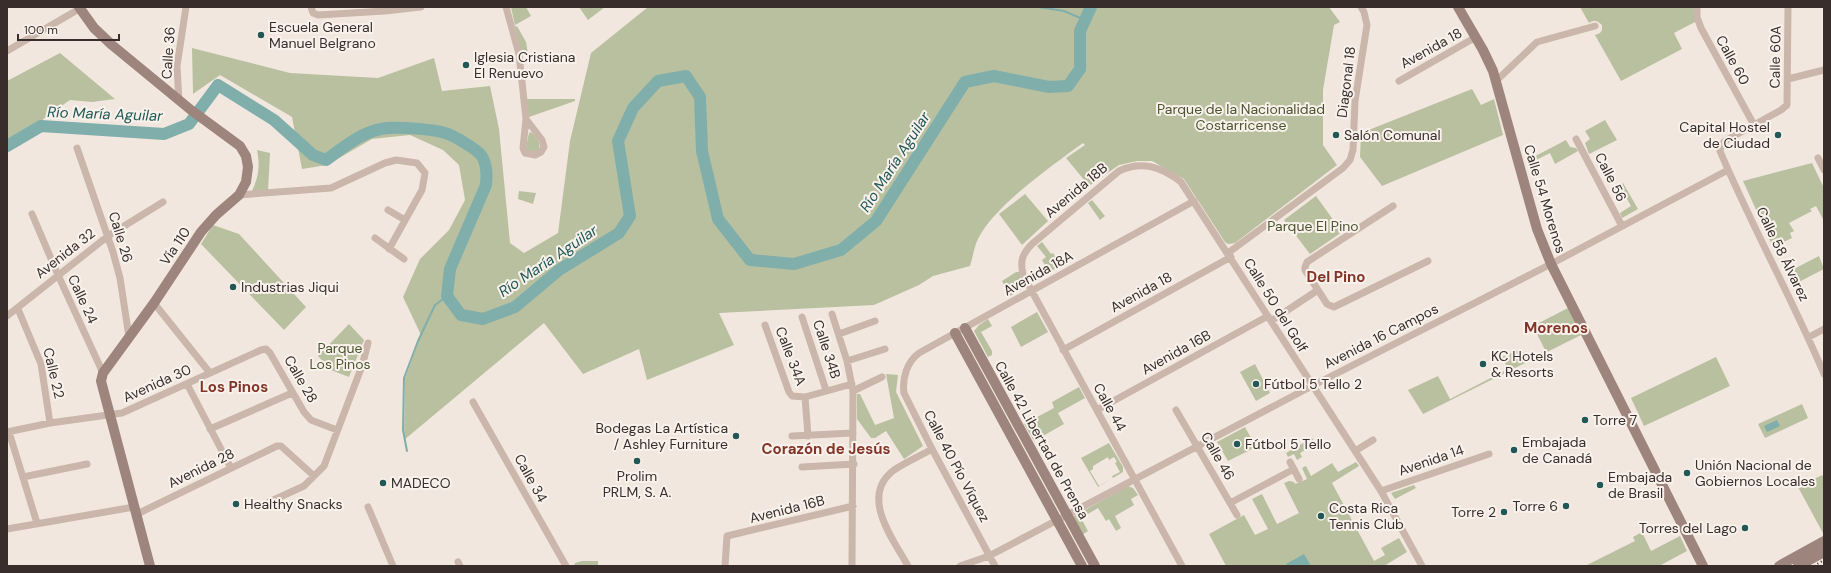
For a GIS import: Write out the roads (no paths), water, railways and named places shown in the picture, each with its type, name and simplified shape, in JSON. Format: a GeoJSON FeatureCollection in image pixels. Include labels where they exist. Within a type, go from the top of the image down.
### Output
{"type":"FeatureCollection","features":[{"type":"Feature","properties":{"kind":"main road","name":"Calle 54 Morenos"},"geometry":{"type":"LineString","coordinates":[[1458,7],[1489,61],[1496,81],[1537,229],[1551,264],[1703,566]]}},
{"type":"Feature","properties":{"kind":"main road","name":"Vía 110"},"geometry":{"type":"LineString","coordinates":[[79,8],[103,37],[179,101],[240,146],[246,156],[248,167],[246,182],[238,195],[216,215],[201,232],[154,303],[103,373]]}},
{"type":"Feature","properties":{"kind":"main road","name":"Calle 42 Libertad de Prensa"},"geometry":{"type":"LineString","coordinates":[[966,328],[1095,566]]}},
{"type":"Feature","properties":{"kind":"main road","name":"Calle 42 Libertad de Prensa"},"geometry":{"type":"LineString","coordinates":[[955,333],[1082,566]]}},
{"type":"Feature","properties":{"kind":"main road"},"geometry":{"type":"LineString","coordinates":[[103,373],[101,387],[136,510],[150,566]]}},
{"type":"Feature","properties":{"kind":"main road"},"geometry":{"type":"LineString","coordinates":[[1779,566],[1824,541]]}},
{"type":"Feature","properties":{"kind":"main road"},"geometry":{"type":"LineString","coordinates":[[1798,566],[1824,552]]}},
{"type":"Feature","properties":{"kind":"street","name":"Calle 36"},"geometry":{"type":"LineString","coordinates":[[179,101],[177,66],[186,7]]}},
{"type":"Feature","properties":{"kind":"street"},"geometry":{"type":"LineString","coordinates":[[312,10],[318,15],[385,11],[421,7]]}},
{"type":"Feature","properties":{"kind":"street"},"geometry":{"type":"LineString","coordinates":[[506,7],[519,54],[526,119],[523,148],[525,152],[535,155],[541,152],[544,147],[542,140],[526,119]]}},
{"type":"Feature","properties":{"kind":"street","name":"Diagonal 18"},"geometry":{"type":"LineString","coordinates":[[1350,160],[1353,150],[1357,78],[1366,25],[1364,12],[1361,7]]}},
{"type":"Feature","properties":{"kind":"street","name":"Calle 60"},"geometry":{"type":"LineString","coordinates":[[1697,7],[1697,17],[1701,28],[1754,125]]}},
{"type":"Feature","properties":{"kind":"street"},"geometry":{"type":"LineString","coordinates":[[1788,8],[1796,7]]}},
{"type":"Feature","properties":{"kind":"street"},"geometry":{"type":"LineString","coordinates":[[7,51],[79,8]]}},
{"type":"Feature","properties":{"kind":"street","name":"Calle 60A"},"geometry":{"type":"LineString","coordinates":[[1754,125],[1785,108],[1787,102],[1788,8]]}},
{"type":"Feature","properties":{"kind":"street"},"geometry":{"type":"LineString","coordinates":[[1496,81],[1538,42],[1595,26]]}},
{"type":"Feature","properties":{"kind":"street","name":"Avenida 18"},"geometry":{"type":"LineString","coordinates":[[1399,81],[1476,37]]}},
{"type":"Feature","properties":{"kind":"street"},"geometry":{"type":"LineString","coordinates":[[1788,79],[1824,70]]}},
{"type":"Feature","properties":{"kind":"street","name":"Calle 58 Álvarez"},"geometry":{"type":"LineString","coordinates":[[1754,125],[1730,137],[1721,145],[1720,151],[1809,337],[1824,374]]}},
{"type":"Feature","properties":{"kind":"street","name":"Calle 56"},"geometry":{"type":"LineString","coordinates":[[1576,139],[1622,226]]}},
{"type":"Feature","properties":{"kind":"street","name":"Calle 26"},"geometry":{"type":"LineString","coordinates":[[77,148],[108,236],[120,278],[130,336]]}},
{"type":"Feature","properties":{"kind":"street"},"geometry":{"type":"LineString","coordinates":[[1818,158],[1824,170]]}},
{"type":"Feature","properties":{"kind":"street"},"geometry":{"type":"LineString","coordinates":[[238,195],[332,188],[385,163],[396,160],[409,161],[420,165],[425,173],[425,182],[390,249]]}},
{"type":"Feature","properties":{"kind":"street","name":"Avenida 18"},"geometry":{"type":"LineString","coordinates":[[1064,350],[1229,255],[1343,168],[1350,160]]}},
{"type":"Feature","properties":{"kind":"street","name":"Avenida 18B"},"geometry":{"type":"LineString","coordinates":[[1022,259],[1024,252],[1032,244],[1119,171],[1127,167],[1150,166],[1161,169],[1181,182],[1194,202]]}},
{"type":"Feature","properties":{"kind":"street","name":"Avenida 16 Campos"},"geometry":{"type":"LineString","coordinates":[[960,566],[989,556],[1312,386],[1551,264],[1728,170]]}},
{"type":"Feature","properties":{"kind":"street","name":"Avenida 32"},"geometry":{"type":"LineString","coordinates":[[7,316],[18,309],[58,275],[108,236],[163,202]]}},
{"type":"Feature","properties":{"kind":"street","name":"Calle 50 del Golf"},"geometry":{"type":"LineString","coordinates":[[1194,202],[1381,491],[1422,566]]}},
{"type":"Feature","properties":{"kind":"street","name":"Avenida 18A"},"geometry":{"type":"LineString","coordinates":[[904,376],[907,368],[915,356],[1194,202]]}},
{"type":"Feature","properties":{"kind":"street"},"geometry":{"type":"LineString","coordinates":[[1393,206],[1305,264],[1305,270],[1330,306],[1336,306],[1428,261]]}},
{"type":"Feature","properties":{"kind":"street"},"geometry":{"type":"LineString","coordinates":[[388,210],[405,220]]}},
{"type":"Feature","properties":{"kind":"street","name":"Calle 24"},"geometry":{"type":"LineString","coordinates":[[32,214],[103,373]]}},
{"type":"Feature","properties":{"kind":"street"},"geometry":{"type":"LineString","coordinates":[[375,238],[404,259]]}},
{"type":"Feature","properties":{"kind":"street","name":"Calle 44"},"geometry":{"type":"LineString","coordinates":[[1022,259],[1023,275],[1182,566]]}},
{"type":"Feature","properties":{"kind":"street","name":"Avenida 16B"},"geometry":{"type":"LineString","coordinates":[[1097,410],[1270,319],[1318,290]]}},
{"type":"Feature","properties":{"kind":"street"},"geometry":{"type":"LineString","coordinates":[[154,303],[210,373]]}},
{"type":"Feature","properties":{"kind":"street","name":"Calle 22"},"geometry":{"type":"LineString","coordinates":[[18,309],[35,346],[41,364],[50,423]]}},
{"type":"Feature","properties":{"kind":"street"},"geometry":{"type":"LineString","coordinates":[[832,314],[847,361],[853,388],[854,464],[852,566]]}},
{"type":"Feature","properties":{"kind":"street","name":"Calle 34B"},"geometry":{"type":"LineString","coordinates":[[802,317],[826,390]]}},
{"type":"Feature","properties":{"kind":"street"},"geometry":{"type":"LineString","coordinates":[[839,334],[875,321]]}},
{"type":"Feature","properties":{"kind":"street","name":"Calle 34A"},"geometry":{"type":"LineString","coordinates":[[765,325],[789,392],[792,396],[805,396],[808,436]]}},
{"type":"Feature","properties":{"kind":"street"},"geometry":{"type":"LineString","coordinates":[[1809,337],[1824,329]]}},
{"type":"Feature","properties":{"kind":"street"},"geometry":{"type":"LineString","coordinates":[[269,502],[304,486],[324,466],[362,366],[368,343]]}},
{"type":"Feature","properties":{"kind":"street","name":"Avenida 30"},"geometry":{"type":"LineString","coordinates":[[8,432],[50,423],[122,413],[266,349]]}},
{"type":"Feature","properties":{"kind":"street","name":"Calle 28"},"geometry":{"type":"LineString","coordinates":[[266,349],[270,353],[304,412],[311,420],[337,430]]}},
{"type":"Feature","properties":{"kind":"street"},"geometry":{"type":"LineString","coordinates":[[847,361],[886,349]]}},
{"type":"Feature","properties":{"kind":"street","name":"Calle 40 Pío Víquez"},"geometry":{"type":"LineString","coordinates":[[904,376],[904,393],[932,449],[995,566]]}},
{"type":"Feature","properties":{"kind":"street"},"geometry":{"type":"LineString","coordinates":[[805,396],[826,390],[853,388],[882,377]]}},
{"type":"Feature","properties":{"kind":"street"},"geometry":{"type":"LineString","coordinates":[[187,384],[231,468]]}},
{"type":"Feature","properties":{"kind":"street"},"geometry":{"type":"LineString","coordinates":[[210,429],[292,393]]}},
{"type":"Feature","properties":{"kind":"street","name":"Calle 34"},"geometry":{"type":"LineString","coordinates":[[474,402],[566,566]]}},
{"type":"Feature","properties":{"kind":"street","name":"Calle 46"},"geometry":{"type":"LineString","coordinates":[[1176,410],[1237,515]]}},
{"type":"Feature","properties":{"kind":"street"},"geometry":{"type":"LineString","coordinates":[[8,432],[37,523]]}},
{"type":"Feature","properties":{"kind":"street"},"geometry":{"type":"LineString","coordinates":[[792,436],[853,433]]}},
{"type":"Feature","properties":{"kind":"street"},"geometry":{"type":"LineString","coordinates":[[1355,451],[1373,440]]}},
{"type":"Feature","properties":{"kind":"street","name":"Avenida 28"},"geometry":{"type":"LineString","coordinates":[[7,528],[136,510],[277,446],[281,446],[314,476]]}},
{"type":"Feature","properties":{"kind":"street"},"geometry":{"type":"LineString","coordinates":[[908,566],[882,520],[878,502],[879,495],[886,479],[894,470],[932,449]]}},
{"type":"Feature","properties":{"kind":"street","name":"Avenida 14"},"geometry":{"type":"LineString","coordinates":[[1381,491],[1489,454]]}},
{"type":"Feature","properties":{"kind":"street"},"geometry":{"type":"LineString","coordinates":[[1290,462],[1299,479]]}},
{"type":"Feature","properties":{"kind":"street"},"geometry":{"type":"LineString","coordinates":[[23,477],[87,464]]}},
{"type":"Feature","properties":{"kind":"street"},"geometry":{"type":"LineString","coordinates":[[802,467],[854,464]]}},
{"type":"Feature","properties":{"kind":"street"},"geometry":{"type":"LineString","coordinates":[[1230,503],[1294,469]]}},
{"type":"Feature","properties":{"kind":"street","name":"Avenida 16B"},"geometry":{"type":"LineString","coordinates":[[725,566],[727,536],[853,506]]}},
{"type":"Feature","properties":{"kind":"street"},"geometry":{"type":"LineString","coordinates":[[368,508],[393,566]]}},
{"type":"Feature","properties":{"kind":"water"},"geometry":{"type":"Polygon","coordinates":[[[1777,420],[1780,426],[1767,432],[1764,426],[1777,420]]]}},
{"type":"Feature","properties":{"kind":"water"},"geometry":{"type":"Polygon","coordinates":[[[1304,554],[1311,566],[1287,566],[1286,564],[1304,554]]]}},
{"type":"Feature","properties":{"kind":"waterway"},"geometry":{"type":"LineString","coordinates":[[1038,7],[1064,11],[1085,20]]}},
{"type":"Feature","properties":{"kind":"waterway","name":"Río María Aguilar"},"geometry":{"type":"LineString","coordinates":[[7,146],[41,126],[164,134],[189,124],[218,85],[274,120],[313,155],[326,160],[359,137],[381,129],[413,128],[449,134],[470,146],[481,155],[486,170],[486,185],[450,269],[447,296],[461,315],[483,319],[515,307],[559,270],[619,233],[630,216],[618,141],[633,108],[658,81],[686,76],[700,97],[702,151],[718,219],[750,260],[794,264],[841,250],[876,221],[965,82],[994,76],[1049,87],[1068,86],[1080,69],[1080,31],[1091,7]]}},
{"type":"Feature","properties":{"kind":"waterway"},"geometry":{"type":"LineString","coordinates":[[407,451],[403,430],[404,378],[418,341],[435,305],[447,296]]}},
{"type":"Feature","properties":{"kind":"railway"},"geometry":{"type":"LineString","coordinates":[[1814,566],[1824,560]]}},
{"type":"Feature","properties":{"kind":"place","name":"Escuela General Manuel Belgrano"},"geometry":{"type":"Point","coordinates":[261,35]}},
{"type":"Feature","properties":{"kind":"place","name":"Iglesia Cristiana El Renuevo"},"geometry":{"type":"Point","coordinates":[466,65]}},
{"type":"Feature","properties":{"kind":"place","name":"Salón Comunal"},"geometry":{"type":"Point","coordinates":[1336,135]}},
{"type":"Feature","properties":{"kind":"place","name":"Capital Hostel de Ciudad"},"geometry":{"type":"Point","coordinates":[1778,135]}},
{"type":"Feature","properties":{"kind":"place","name":"Industrias Jiqui"},"geometry":{"type":"Point","coordinates":[233,287]}},
{"type":"Feature","properties":{"kind":"place","name":"KC Hotels & Resorts"},"geometry":{"type":"Point","coordinates":[1483,364]}},
{"type":"Feature","properties":{"kind":"place","name":"Fútbol 5 Tello 2"},"geometry":{"type":"Point","coordinates":[1256,384]}},
{"type":"Feature","properties":{"kind":"place","name":"Torre 7"},"geometry":{"type":"Point","coordinates":[1585,420]}},
{"type":"Feature","properties":{"kind":"place","name":"Bodegas La Artística / Ashley Furniture"},"geometry":{"type":"Point","coordinates":[736,436]}},
{"type":"Feature","properties":{"kind":"place","name":"Fútbol 5 Tello"},"geometry":{"type":"Point","coordinates":[1237,444]}},
{"type":"Feature","properties":{"kind":"place","name":"Embajada de Canadá"},"geometry":{"type":"Point","coordinates":[1514,450]}},
{"type":"Feature","properties":{"kind":"place","name":"Prolim PRLM, S. A."},"geometry":{"type":"Point","coordinates":[637,461]}},
{"type":"Feature","properties":{"kind":"place","name":"Unión Nacional de Gobiernos Locales"},"geometry":{"type":"Point","coordinates":[1687,473]}},
{"type":"Feature","properties":{"kind":"place","name":"MADECO"},"geometry":{"type":"Point","coordinates":[383,483]}},
{"type":"Feature","properties":{"kind":"place","name":"Embajada de Brasil"},"geometry":{"type":"Point","coordinates":[1600,485]}},
{"type":"Feature","properties":{"kind":"place","name":"Healthy Snacks"},"geometry":{"type":"Point","coordinates":[236,504]}},
{"type":"Feature","properties":{"kind":"place","name":"Torre 6"},"geometry":{"type":"Point","coordinates":[1566,506]}},
{"type":"Feature","properties":{"kind":"place","name":"Torre 2"},"geometry":{"type":"Point","coordinates":[1504,512]}},
{"type":"Feature","properties":{"kind":"place","name":"Costa Rica Tennis Club"},"geometry":{"type":"Point","coordinates":[1321,516]}},
{"type":"Feature","properties":{"kind":"place","name":"Torres del Lago"},"geometry":{"type":"Point","coordinates":[1745,528]}},
{"type":"Feature","properties":{"kind":"district","name":"Del Pino"},"geometry":{"type":"Point","coordinates":[1336,277]}},
{"type":"Feature","properties":{"kind":"district","name":"Morenos"},"geometry":{"type":"Point","coordinates":[1556,328]}},
{"type":"Feature","properties":{"kind":"district","name":"Los Pinos"},"geometry":{"type":"Point","coordinates":[234,387]}},
{"type":"Feature","properties":{"kind":"district","name":"Corazón de Jesús"},"geometry":{"type":"Point","coordinates":[826,449]}},
{"type":"Feature","properties":{"kind":"park label","name":"Parque de la Nacionalidad Costarricense"},"geometry":{"type":"Point","coordinates":[1241,118]}},
{"type":"Feature","properties":{"kind":"park label","name":"Parque El Pino"},"geometry":{"type":"Point","coordinates":[1313,226]}},
{"type":"Feature","properties":{"kind":"park label","name":"Parque Los Pinos"},"geometry":{"type":"Point","coordinates":[340,356]}}]}
